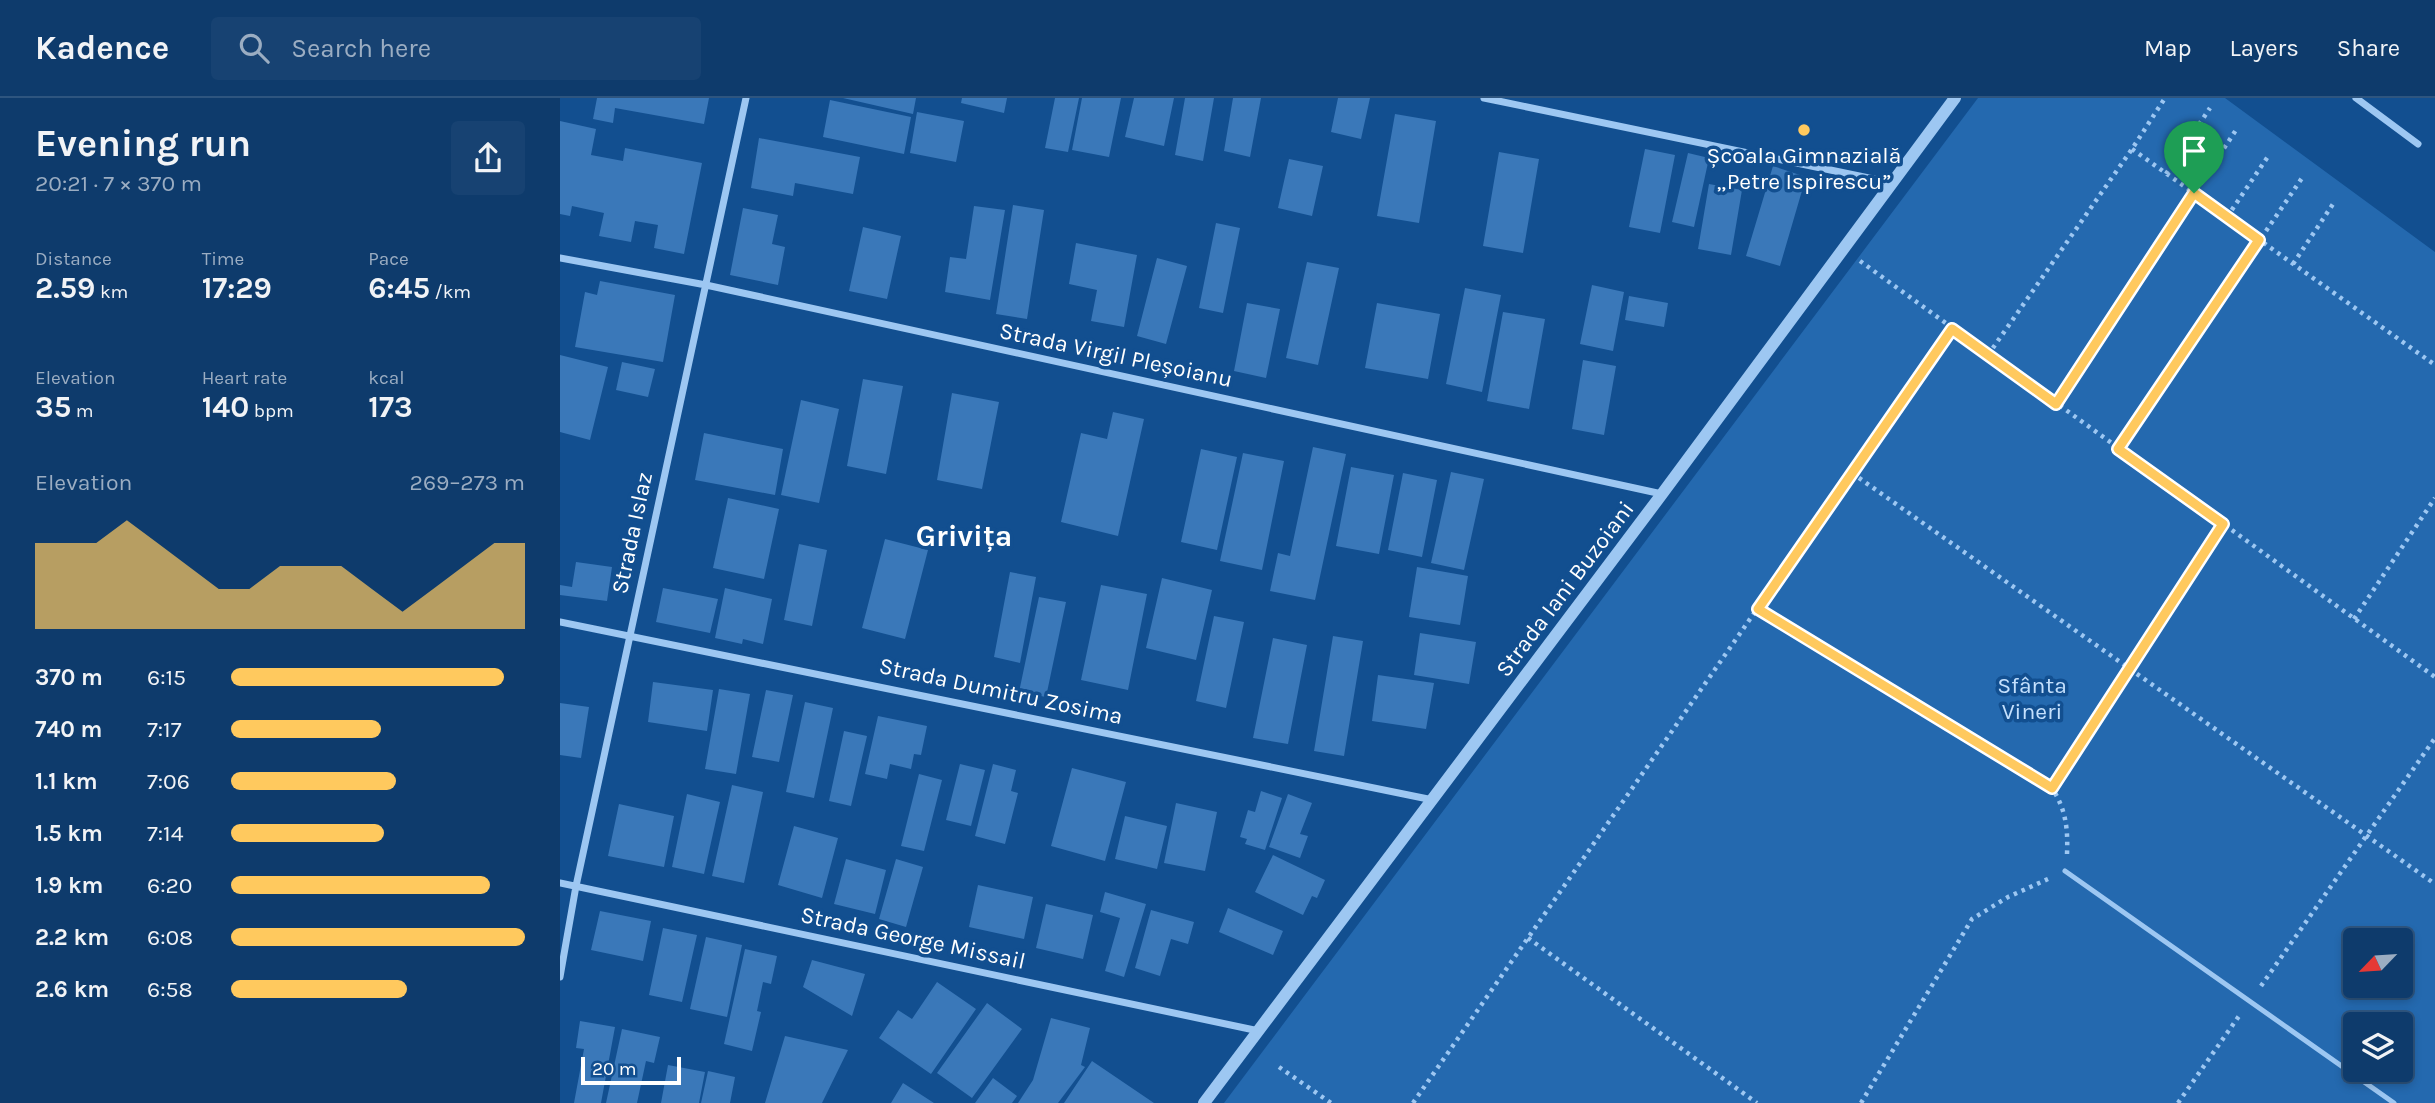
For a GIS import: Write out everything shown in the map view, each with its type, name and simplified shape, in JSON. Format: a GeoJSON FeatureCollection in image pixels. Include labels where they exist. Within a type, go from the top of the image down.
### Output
{"type":"FeatureCollection","features":[{"type":"Feature","properties":{"kind":"street","name":"Strada Islaz"},"geometry":{"type":"LineString","coordinates":[[560,977],[576,886],[746,98]]}},
{"type":"Feature","properties":{"kind":"street"},"geometry":{"type":"LineString","coordinates":[[1484,98],[1893,183]]}},
{"type":"Feature","properties":{"kind":"street","name":"Strada Iani Buzoiani"},"geometry":{"type":"LineString","coordinates":[[1204,1103],[1662,494],[1955,98]]}},
{"type":"Feature","properties":{"kind":"street"},"geometry":{"type":"LineString","coordinates":[[2356,98],[2418,144]]}},
{"type":"Feature","properties":{"kind":"street","name":"Strada Virgil Pleșoianu"},"geometry":{"type":"LineString","coordinates":[[560,258],[706,285],[1662,494]]}},
{"type":"Feature","properties":{"kind":"street","name":"Strada Dumitru Zosima"},"geometry":{"type":"LineString","coordinates":[[560,622],[1433,800]]}},
{"type":"Feature","properties":{"kind":"street","name":"Strada George Missail"},"geometry":{"type":"LineString","coordinates":[[560,883],[1259,1031]]}},
{"type":"Feature","properties":{"kind":"lane"},"geometry":{"type":"LineString","coordinates":[[2065,871],[2394,1103]]}},
{"type":"Feature","properties":{"kind":"path"},"geometry":{"type":"LineString","coordinates":[[1988,355],[2165,98]]}},
{"type":"Feature","properties":{"kind":"path"},"geometry":{"type":"LineString","coordinates":[[2166,174],[2210,108]]}},
{"type":"Feature","properties":{"kind":"path"},"geometry":{"type":"LineString","coordinates":[[2056,404],[2236,130]]}},
{"type":"Feature","properties":{"kind":"path"},"geometry":{"type":"LineString","coordinates":[[2132,149],[2435,365]]}},
{"type":"Feature","properties":{"kind":"path"},"geometry":{"type":"LineString","coordinates":[[2227,217],[2269,155]]}},
{"type":"Feature","properties":{"kind":"path"},"geometry":{"type":"LineString","coordinates":[[2118,449],[2302,178]]}},
{"type":"Feature","properties":{"kind":"path"},"geometry":{"type":"LineString","coordinates":[[2292,264],[2333,204]]}},
{"type":"Feature","properties":{"kind":"path"},"geometry":{"type":"LineString","coordinates":[[1876,274],[2435,677]]}},
{"type":"Feature","properties":{"kind":"path"},"geometry":{"type":"LineString","coordinates":[[1413,1103],[1952,329]]}},
{"type":"Feature","properties":{"kind":"path"},"geometry":{"type":"LineString","coordinates":[[1852,473],[2435,884]]}},
{"type":"Feature","properties":{"kind":"path"},"geometry":{"type":"LineString","coordinates":[[2354,619],[2435,498]]}},
{"type":"Feature","properties":{"kind":"path"},"geometry":{"type":"LineString","coordinates":[[2052,788],[2223,524]]}},
{"type":"Feature","properties":{"kind":"path"},"geometry":{"type":"LineString","coordinates":[[1758,609],[2052,788],[2063,805],[2068,828],[2065,871],[2008,897],[1972,919],[1861,1103]]}},
{"type":"Feature","properties":{"kind":"path"},"geometry":{"type":"LineString","coordinates":[[2178,1103],[2435,738]]}},
{"type":"Feature","properties":{"kind":"path"},"geometry":{"type":"LineString","coordinates":[[1528,938],[1757,1103]]}},
{"type":"Feature","properties":{"kind":"path"},"geometry":{"type":"LineString","coordinates":[[1279,1067],[1331,1103]]}},
{"type":"Feature","properties":{"kind":"green space","name":"Sfânta Vineri"},"geometry":{"type":"Polygon","coordinates":[[[1978,98],[2225,98],[2435,252],[2435,1103],[1224,1103],[1978,98]]]}},
{"type":"Feature","properties":{"kind":"building"},"geometry":{"type":"Polygon","coordinates":[[[597,98],[709,98],[704,124],[615,108],[613,123],[593,119],[597,98]]]}},
{"type":"Feature","properties":{"kind":"building"},"geometry":{"type":"Polygon","coordinates":[[[843,98],[916,98],[913,114],[843,98]]]}},
{"type":"Feature","properties":{"kind":"building"},"geometry":{"type":"Polygon","coordinates":[[[962,98],[1007,98],[1004,113],[961,103],[962,98]]]}},
{"type":"Feature","properties":{"kind":"building"},"geometry":{"type":"Polygon","coordinates":[[[1055,98],[1079,98],[1068,152],[1045,148],[1055,98]]]}},
{"type":"Feature","properties":{"kind":"building"},"geometry":{"type":"Polygon","coordinates":[[[1082,98],[1121,98],[1109,157],[1072,150],[1082,98]]]}},
{"type":"Feature","properties":{"kind":"building"},"geometry":{"type":"Polygon","coordinates":[[[1134,98],[1174,98],[1164,146],[1125,137],[1134,98]]]}},
{"type":"Feature","properties":{"kind":"building"},"geometry":{"type":"Polygon","coordinates":[[[1185,98],[1214,98],[1203,161],[1175,155],[1185,98]]]}},
{"type":"Feature","properties":{"kind":"building"},"geometry":{"type":"Polygon","coordinates":[[[1233,98],[1261,98],[1250,157],[1224,151],[1233,98]]]}},
{"type":"Feature","properties":{"kind":"building"},"geometry":{"type":"Polygon","coordinates":[[[1338,98],[1370,98],[1361,139],[1331,132],[1338,98]]]}},
{"type":"Feature","properties":{"kind":"building"},"geometry":{"type":"Polygon","coordinates":[[[830,100],[911,117],[904,154],[823,137],[830,100]]]}},
{"type":"Feature","properties":{"kind":"building"},"geometry":{"type":"Polygon","coordinates":[[[917,112],[964,121],[956,162],[910,153],[917,112]]]}},
{"type":"Feature","properties":{"kind":"building"},"geometry":{"type":"Polygon","coordinates":[[[1395,114],[1436,121],[1419,223],[1377,216],[1395,114]]]}},
{"type":"Feature","properties":{"kind":"building"},"geometry":{"type":"Polygon","coordinates":[[[560,121],[596,129],[591,155],[623,161],[625,148],[702,163],[684,254],[654,248],[658,225],[635,221],[631,242],[599,236],[604,213],[572,206],[570,216],[560,214],[560,121]]]}},
{"type":"Feature","properties":{"kind":"building"},"geometry":{"type":"Polygon","coordinates":[[[759,138],[860,157],[853,194],[795,183],[793,196],[751,188],[759,138]]]}},
{"type":"Feature","properties":{"kind":"building"},"geometry":{"type":"Polygon","coordinates":[[[1645,149],[1675,155],[1660,233],[1629,227],[1645,149]]]}},
{"type":"Feature","properties":{"kind":"building"},"geometry":{"type":"Polygon","coordinates":[[[1499,152],[1539,159],[1523,253],[1483,246],[1499,152]]]}},
{"type":"Feature","properties":{"kind":"building"},"geometry":{"type":"Polygon","coordinates":[[[1688,153],[1709,158],[1694,227],[1672,222],[1688,153]]]}},
{"type":"Feature","properties":{"kind":"building"},"geometry":{"type":"Polygon","coordinates":[[[1289,159],[1323,166],[1312,216],[1278,208],[1289,159]]]}},
{"type":"Feature","properties":{"kind":"building"},"geometry":{"type":"Polygon","coordinates":[[[1773,166],[1806,177],[1780,266],[1746,256],[1773,166]]]}},
{"type":"Feature","properties":{"kind":"building"},"geometry":{"type":"Polygon","coordinates":[[[1709,184],[1742,190],[1731,255],[1698,249],[1709,184]]]}},
{"type":"Feature","properties":{"kind":"building"},"geometry":{"type":"Polygon","coordinates":[[[1013,205],[1044,210],[1027,319],[996,314],[1013,205]]]}},
{"type":"Feature","properties":{"kind":"building"},"geometry":{"type":"Polygon","coordinates":[[[974,206],[1005,210],[990,300],[945,292],[950,257],[966,259],[974,206]]]}},
{"type":"Feature","properties":{"kind":"building"},"geometry":{"type":"Polygon","coordinates":[[[743,208],[778,215],[772,244],[785,247],[778,285],[730,275],[743,208]]]}},
{"type":"Feature","properties":{"kind":"building"},"geometry":{"type":"Polygon","coordinates":[[[1216,223],[1240,228],[1223,313],[1199,308],[1216,223]]]}},
{"type":"Feature","properties":{"kind":"building"},"geometry":{"type":"Polygon","coordinates":[[[863,227],[901,236],[887,299],[849,291],[863,227]]]}},
{"type":"Feature","properties":{"kind":"building"},"geometry":{"type":"Polygon","coordinates":[[[1076,243],[1137,255],[1124,327],[1091,321],[1097,290],[1069,284],[1076,243]]]}},
{"type":"Feature","properties":{"kind":"building"},"geometry":{"type":"Polygon","coordinates":[[[1157,258],[1187,266],[1166,344],[1137,336],[1157,258]]]}},
{"type":"Feature","properties":{"kind":"building"},"geometry":{"type":"Polygon","coordinates":[[[1307,262],[1339,268],[1318,365],[1286,358],[1307,262]]]}},
{"type":"Feature","properties":{"kind":"building"},"geometry":{"type":"Polygon","coordinates":[[[600,281],[675,295],[663,362],[575,347],[585,292],[597,295],[600,281]]]}},
{"type":"Feature","properties":{"kind":"building"},"geometry":{"type":"Polygon","coordinates":[[[1592,285],[1624,292],[1613,351],[1580,344],[1592,285]]]}},
{"type":"Feature","properties":{"kind":"building"},"geometry":{"type":"Polygon","coordinates":[[[1465,288],[1501,295],[1482,392],[1446,384],[1465,288]]]}},
{"type":"Feature","properties":{"kind":"building"},"geometry":{"type":"Polygon","coordinates":[[[1629,296],[1668,303],[1664,327],[1625,320],[1629,296]]]}},
{"type":"Feature","properties":{"kind":"building"},"geometry":{"type":"Polygon","coordinates":[[[1247,303],[1280,309],[1266,378],[1234,371],[1247,303]]]}},
{"type":"Feature","properties":{"kind":"building"},"geometry":{"type":"Polygon","coordinates":[[[1377,303],[1440,314],[1428,379],[1365,368],[1377,303]]]}},
{"type":"Feature","properties":{"kind":"building"},"geometry":{"type":"Polygon","coordinates":[[[1503,312],[1545,319],[1529,409],[1487,401],[1503,312]]]}},
{"type":"Feature","properties":{"kind":"building"},"geometry":{"type":"Polygon","coordinates":[[[560,355],[608,367],[590,440],[560,432],[560,355]]]}},
{"type":"Feature","properties":{"kind":"building"},"geometry":{"type":"Polygon","coordinates":[[[1583,360],[1616,366],[1604,435],[1572,429],[1583,360]]]}},
{"type":"Feature","properties":{"kind":"building"},"geometry":{"type":"Polygon","coordinates":[[[622,362],[655,369],[648,397],[616,390],[622,362]]]}},
{"type":"Feature","properties":{"kind":"building"},"geometry":{"type":"Polygon","coordinates":[[[863,379],[903,386],[886,474],[847,466],[863,379]]]}},
{"type":"Feature","properties":{"kind":"building"},"geometry":{"type":"Polygon","coordinates":[[[952,393],[999,402],[982,489],[937,480],[952,393]]]}},
{"type":"Feature","properties":{"kind":"building"},"geometry":{"type":"Polygon","coordinates":[[[801,400],[839,409],[819,503],[781,495],[801,400]]]}},
{"type":"Feature","properties":{"kind":"building"},"geometry":{"type":"Polygon","coordinates":[[[1113,412],[1144,419],[1118,536],[1061,522],[1081,433],[1107,439],[1113,412]]]}},
{"type":"Feature","properties":{"kind":"building"},"geometry":{"type":"Polygon","coordinates":[[[704,433],[783,449],[775,495],[695,480],[704,433]]]}},
{"type":"Feature","properties":{"kind":"building"},"geometry":{"type":"Polygon","coordinates":[[[1313,447],[1346,454],[1315,600],[1270,591],[1278,553],[1290,556],[1313,447]]]}},
{"type":"Feature","properties":{"kind":"building"},"geometry":{"type":"Polygon","coordinates":[[[1201,449],[1237,457],[1217,550],[1181,542],[1201,449]]]}},
{"type":"Feature","properties":{"kind":"building"},"geometry":{"type":"Polygon","coordinates":[[[1243,453],[1284,461],[1262,570],[1220,561],[1243,453]]]}},
{"type":"Feature","properties":{"kind":"building"},"geometry":{"type":"Polygon","coordinates":[[[1351,467],[1394,475],[1379,554],[1336,546],[1351,467]]]}},
{"type":"Feature","properties":{"kind":"building"},"geometry":{"type":"Polygon","coordinates":[[[1451,472],[1484,479],[1464,570],[1431,563],[1451,472]]]}},
{"type":"Feature","properties":{"kind":"building"},"geometry":{"type":"Polygon","coordinates":[[[1403,473],[1437,480],[1422,557],[1388,550],[1403,473]]]}},
{"type":"Feature","properties":{"kind":"building"},"geometry":{"type":"Polygon","coordinates":[[[728,498],[779,509],[764,579],[713,568],[728,498]]]}},
{"type":"Feature","properties":{"kind":"building"},"geometry":{"type":"Polygon","coordinates":[[[885,539],[928,550],[905,639],[862,628],[885,539]]]}},
{"type":"Feature","properties":{"kind":"building"},"geometry":{"type":"Polygon","coordinates":[[[799,544],[827,550],[812,626],[784,620],[799,544]]]}},
{"type":"Feature","properties":{"kind":"building"},"geometry":{"type":"Polygon","coordinates":[[[576,562],[612,567],[607,601],[560,595],[560,585],[572,587],[576,562]]]}},
{"type":"Feature","properties":{"kind":"building"},"geometry":{"type":"Polygon","coordinates":[[[1417,567],[1468,576],[1460,625],[1409,617],[1417,567]]]}},
{"type":"Feature","properties":{"kind":"building"},"geometry":{"type":"Polygon","coordinates":[[[1010,572],[1036,577],[1020,663],[994,657],[1010,572]]]}},
{"type":"Feature","properties":{"kind":"building"},"geometry":{"type":"Polygon","coordinates":[[[1162,578],[1212,590],[1196,660],[1146,648],[1162,578]]]}},
{"type":"Feature","properties":{"kind":"building"},"geometry":{"type":"Polygon","coordinates":[[[1101,585],[1147,594],[1128,690],[1081,680],[1101,585]]]}},
{"type":"Feature","properties":{"kind":"building"},"geometry":{"type":"Polygon","coordinates":[[[663,588],[718,599],[710,633],[656,622],[663,588]]]}},
{"type":"Feature","properties":{"kind":"building"},"geometry":{"type":"Polygon","coordinates":[[[725,588],[772,599],[763,644],[743,639],[742,644],[715,638],[725,588]]]}},
{"type":"Feature","properties":{"kind":"building"},"geometry":{"type":"Polygon","coordinates":[[[1039,597],[1066,602],[1046,697],[1019,692],[1039,597]]]}},
{"type":"Feature","properties":{"kind":"building"},"geometry":{"type":"Polygon","coordinates":[[[1214,616],[1244,622],[1226,708],[1196,701],[1214,616]]]}},
{"type":"Feature","properties":{"kind":"building"},"geometry":{"type":"Polygon","coordinates":[[[1420,633],[1476,642],[1469,684],[1414,675],[1420,633]]]}},
{"type":"Feature","properties":{"kind":"building"},"geometry":{"type":"Polygon","coordinates":[[[1333,636],[1363,641],[1344,756],[1314,751],[1333,636]]]}},
{"type":"Feature","properties":{"kind":"building"},"geometry":{"type":"Polygon","coordinates":[[[1273,638],[1307,645],[1288,744],[1253,738],[1273,638]]]}},
{"type":"Feature","properties":{"kind":"building"},"geometry":{"type":"Polygon","coordinates":[[[1378,675],[1434,683],[1426,729],[1372,721],[1378,675]]]}},
{"type":"Feature","properties":{"kind":"building"},"geometry":{"type":"Polygon","coordinates":[[[653,682],[713,690],[707,731],[648,722],[653,682]]]}},
{"type":"Feature","properties":{"kind":"building"},"geometry":{"type":"Polygon","coordinates":[[[719,689],[750,694],[736,774],[705,769],[719,689]]]}},
{"type":"Feature","properties":{"kind":"building"},"geometry":{"type":"Polygon","coordinates":[[[766,690],[793,695],[779,762],[752,757],[766,690]]]}},
{"type":"Feature","properties":{"kind":"building"},"geometry":{"type":"Polygon","coordinates":[[[805,702],[833,708],[814,798],[786,792],[805,702]]]}},
{"type":"Feature","properties":{"kind":"building"},"geometry":{"type":"Polygon","coordinates":[[[560,703],[589,707],[581,758],[560,755],[560,703]]]}},
{"type":"Feature","properties":{"kind":"building"},"geometry":{"type":"Polygon","coordinates":[[[878,716],[927,726],[921,755],[914,754],[911,769],[890,764],[887,779],[865,774],[878,716]]]}},
{"type":"Feature","properties":{"kind":"building"},"geometry":{"type":"Polygon","coordinates":[[[844,731],[867,736],[851,806],[829,801],[844,731]]]}},
{"type":"Feature","properties":{"kind":"building"},"geometry":{"type":"Polygon","coordinates":[[[960,764],[985,770],[971,826],[946,820],[960,764]]]}},
{"type":"Feature","properties":{"kind":"building"},"geometry":{"type":"Polygon","coordinates":[[[993,764],[1016,770],[1011,791],[1018,793],[1005,844],[975,836],[993,764]]]}},
{"type":"Feature","properties":{"kind":"building"},"geometry":{"type":"Polygon","coordinates":[[[1072,768],[1126,782],[1105,861],[1051,846],[1072,768]]]}},
{"type":"Feature","properties":{"kind":"building"},"geometry":{"type":"Polygon","coordinates":[[[919,774],[942,780],[924,851],[901,846],[919,774]]]}},
{"type":"Feature","properties":{"kind":"building"},"geometry":{"type":"Polygon","coordinates":[[[732,785],[763,792],[744,883],[712,876],[732,785]]]}},
{"type":"Feature","properties":{"kind":"building"},"geometry":{"type":"Polygon","coordinates":[[[1261,791],[1282,798],[1265,850],[1245,844],[1247,839],[1240,837],[1248,810],[1255,812],[1261,791]]]}},
{"type":"Feature","properties":{"kind":"building"},"geometry":{"type":"Polygon","coordinates":[[[687,794],[720,802],[704,874],[672,867],[687,794]]]}},
{"type":"Feature","properties":{"kind":"building"},"geometry":{"type":"Polygon","coordinates":[[[1288,794],[1312,803],[1300,834],[1308,836],[1300,858],[1269,847],[1288,794]]]}},
{"type":"Feature","properties":{"kind":"building"},"geometry":{"type":"Polygon","coordinates":[[[1176,803],[1217,812],[1205,871],[1164,863],[1176,803]]]}},
{"type":"Feature","properties":{"kind":"building"},"geometry":{"type":"Polygon","coordinates":[[[619,804],[674,816],[664,867],[608,856],[619,804]]]}},
{"type":"Feature","properties":{"kind":"building"},"geometry":{"type":"Polygon","coordinates":[[[1125,816],[1167,826],[1157,869],[1115,859],[1125,816]]]}},
{"type":"Feature","properties":{"kind":"building"},"geometry":{"type":"Polygon","coordinates":[[[794,826],[838,838],[822,898],[778,885],[794,826]]]}},
{"type":"Feature","properties":{"kind":"building"},"geometry":{"type":"Polygon","coordinates":[[[1273,855],[1325,880],[1317,898],[1312,896],[1303,915],[1255,892],[1273,855]]]}},
{"type":"Feature","properties":{"kind":"building"},"geometry":{"type":"Polygon","coordinates":[[[846,859],[886,870],[875,914],[834,904],[846,859]]]}},
{"type":"Feature","properties":{"kind":"building"},"geometry":{"type":"Polygon","coordinates":[[[896,859],[923,867],[906,927],[879,919],[896,859]]]}},
{"type":"Feature","properties":{"kind":"building"},"geometry":{"type":"Polygon","coordinates":[[[978,885],[1033,897],[1024,939],[969,927],[978,885]]]}},
{"type":"Feature","properties":{"kind":"building"},"geometry":{"type":"Polygon","coordinates":[[[1105,892],[1146,904],[1124,977],[1105,971],[1120,918],[1100,912],[1105,892]]]}},
{"type":"Feature","properties":{"kind":"building"},"geometry":{"type":"Polygon","coordinates":[[[1046,904],[1093,915],[1083,959],[1036,948],[1046,904]]]}},
{"type":"Feature","properties":{"kind":"building"},"geometry":{"type":"Polygon","coordinates":[[[1228,908],[1283,931],[1273,955],[1219,932],[1228,908]]]}},
{"type":"Feature","properties":{"kind":"building"},"geometry":{"type":"Polygon","coordinates":[[[1151,910],[1194,922],[1188,944],[1171,939],[1160,976],[1135,968],[1151,910]]]}},
{"type":"Feature","properties":{"kind":"building"},"geometry":{"type":"Polygon","coordinates":[[[600,911],[651,921],[643,961],[591,950],[600,911]]]}},
{"type":"Feature","properties":{"kind":"building"},"geometry":{"type":"Polygon","coordinates":[[[663,928],[697,935],[682,1002],[649,995],[663,928]]]}},
{"type":"Feature","properties":{"kind":"building"},"geometry":{"type":"Polygon","coordinates":[[[706,937],[742,945],[727,1017],[690,1009],[706,937]]]}},
{"type":"Feature","properties":{"kind":"building"},"geometry":{"type":"Polygon","coordinates":[[[745,949],[777,956],[771,984],[763,982],[757,1011],[761,1012],[752,1051],[724,1044],[745,949]]]}},
{"type":"Feature","properties":{"kind":"building"},"geometry":{"type":"Polygon","coordinates":[[[812,960],[865,974],[852,1016],[803,987],[812,960]]]}},
{"type":"Feature","properties":{"kind":"building"},"geometry":{"type":"Polygon","coordinates":[[[937,982],[976,1009],[931,1074],[879,1038],[898,1010],[912,1019],[937,982]]]}},
{"type":"Feature","properties":{"kind":"building"},"geometry":{"type":"Polygon","coordinates":[[[987,1003],[1022,1029],[972,1098],[937,1073],[987,1003]]]}},
{"type":"Feature","properties":{"kind":"building"},"geometry":{"type":"Polygon","coordinates":[[[1051,1018],[1090,1028],[1081,1065],[1085,1067],[1058,1103],[1018,1103],[1033,1080],[1051,1018]]]}},
{"type":"Feature","properties":{"kind":"building"},"geometry":{"type":"Polygon","coordinates":[[[580,1021],[615,1027],[601,1103],[574,1103],[584,1049],[576,1048],[580,1021]]]}},
{"type":"Feature","properties":{"kind":"building"},"geometry":{"type":"Polygon","coordinates":[[[622,1029],[660,1037],[654,1063],[646,1061],[637,1103],[606,1103],[622,1029]]]}},
{"type":"Feature","properties":{"kind":"building"},"geometry":{"type":"Polygon","coordinates":[[[785,1036],[848,1050],[822,1103],[765,1103],[785,1036]]]}},
{"type":"Feature","properties":{"kind":"building"},"geometry":{"type":"Polygon","coordinates":[[[1092,1061],[1154,1103],[1064,1103],[1092,1061]]]}},
{"type":"Feature","properties":{"kind":"building"},"geometry":{"type":"Polygon","coordinates":[[[668,1065],[705,1072],[699,1103],[661,1103],[668,1065]]]}},
{"type":"Feature","properties":{"kind":"building"},"geometry":{"type":"Polygon","coordinates":[[[708,1071],[735,1077],[730,1103],[701,1103],[708,1071]]]}},
{"type":"Feature","properties":{"kind":"building"},"geometry":{"type":"Polygon","coordinates":[[[993,1078],[1017,1096],[1012,1103],[975,1103],[993,1078]]]}},
{"type":"Feature","properties":{"kind":"building"},"geometry":{"type":"Polygon","coordinates":[[[903,1083],[934,1103],[891,1103],[903,1083]]]}},
{"type":"Feature","properties":{"kind":"place","name":"Școala Gimnazială „Petre Ispirescu”"},"geometry":{"type":"Point","coordinates":[1804,130]}},
{"type":"Feature","properties":{"kind":"district","name":"Grivița"},"geometry":{"type":"Point","coordinates":[964,536]}},
{"type":"Feature","properties":{"kind":"route"},"geometry":{"type":"LineString","coordinates":[[2194,193],[2259,240],[2118,449],[2223,524],[2052,788],[1758,609],[1952,329],[2056,404],[2194,193]]}}]}
